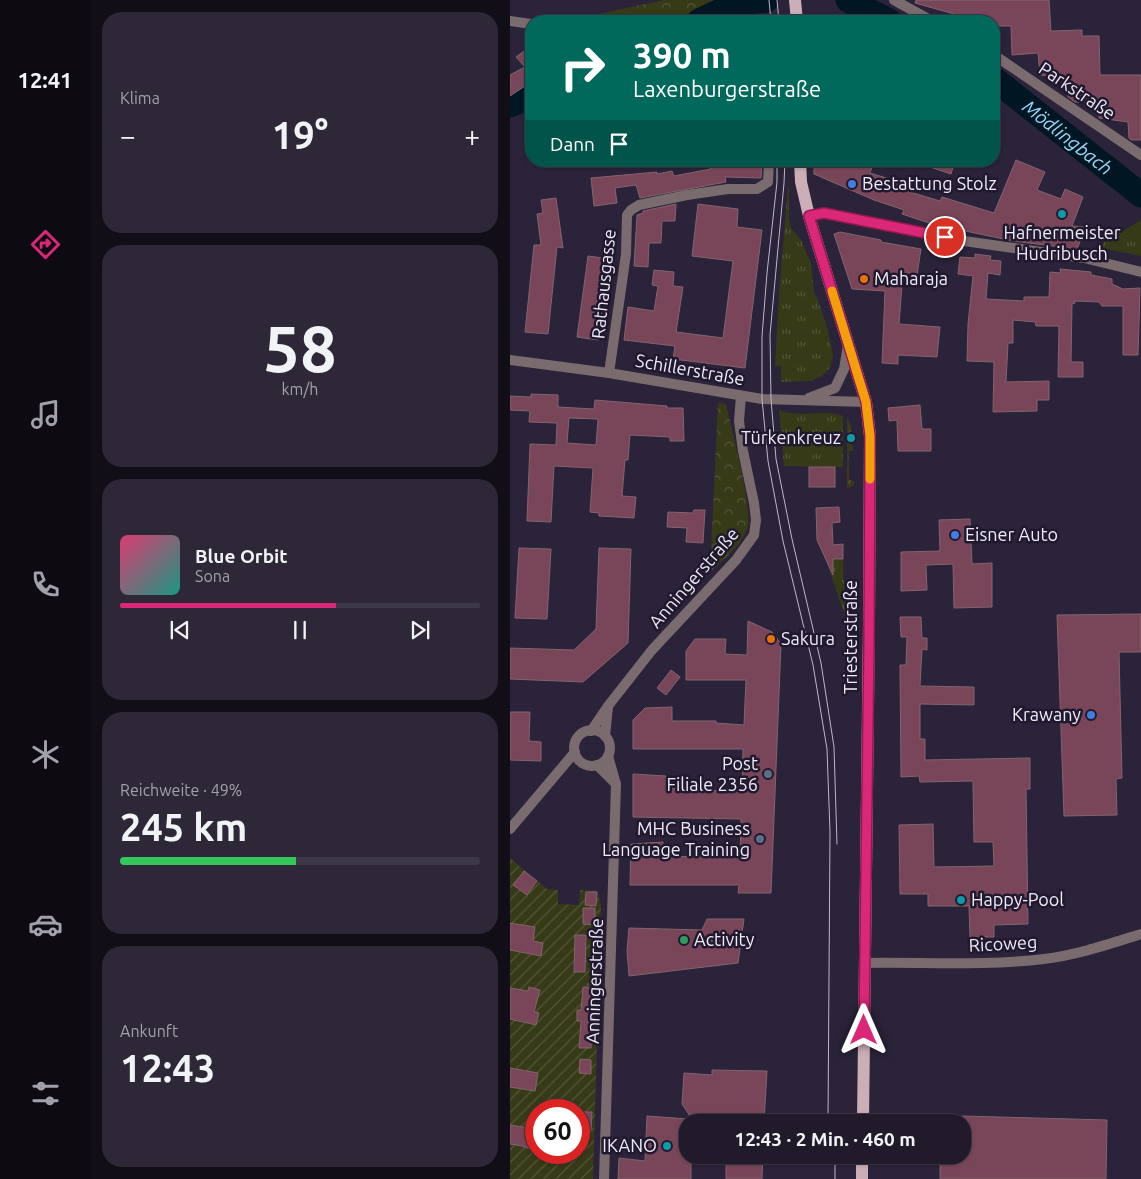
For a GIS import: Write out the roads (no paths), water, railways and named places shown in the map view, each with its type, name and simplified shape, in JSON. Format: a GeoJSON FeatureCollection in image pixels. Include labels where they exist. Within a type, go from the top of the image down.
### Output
{"type":"FeatureCollection","features":[{"type":"Feature","properties":{"kind":"main road","name":"Triesterstraße"},"geometry":{"type":"LineString","coordinates":[[800,167],[801,182],[809,216],[866,402],[870,436],[863,1114]]}},
{"type":"Feature","properties":{"kind":"main road"},"geometry":{"type":"LineString","coordinates":[[862,1164],[862,1179]]}},
{"type":"Feature","properties":{"kind":"street"},"geometry":{"type":"LineString","coordinates":[[894,0],[921,15]]}},
{"type":"Feature","properties":{"kind":"street"},"geometry":{"type":"LineString","coordinates":[[510,21],[525,23]]}},
{"type":"Feature","properties":{"kind":"street","name":"Parkstraße"},"geometry":{"type":"LineString","coordinates":[[1000,59],[1141,155]]}},
{"type":"Feature","properties":{"kind":"street","name":"Rathausgasse"},"geometry":{"type":"LineString","coordinates":[[609,373],[626,254],[627,216],[631,210],[639,205],[687,195],[728,189],[757,189],[768,182],[769,167]]}},
{"type":"Feature","properties":{"kind":"street"},"geometry":{"type":"LineString","coordinates":[[809,216],[824,213],[964,241],[1084,258],[1141,272]]}},
{"type":"Feature","properties":{"kind":"street"},"geometry":{"type":"LineString","coordinates":[[806,400],[834,388],[844,369],[848,343]]}},
{"type":"Feature","properties":{"kind":"street","name":"Schillerstraße"},"geometry":{"type":"LineString","coordinates":[[510,360],[609,373],[762,399],[866,402]]}},
{"type":"Feature","properties":{"kind":"street","name":"Anningerstraße"},"geometry":{"type":"LineString","coordinates":[[577,756],[574,747],[581,734],[591,730],[652,650],[736,560],[754,535],[756,520],[754,503],[739,421],[741,396]]}},
{"type":"Feature","properties":{"kind":"street","name":"Anningerstraße"},"geometry":{"type":"LineString","coordinates":[[604,1179],[616,784],[608,756],[610,746],[605,736],[608,706]]}},
{"type":"Feature","properties":{"kind":"street"},"geometry":{"type":"LineString","coordinates":[[591,730],[605,736]]}},
{"type":"Feature","properties":{"kind":"street"},"geometry":{"type":"LineString","coordinates":[[510,829],[558,771],[577,756],[588,765],[597,765],[604,762],[608,756]]}},
{"type":"Feature","properties":{"kind":"street"},"geometry":{"type":"LineString","coordinates":[[597,765],[616,784]]}},
{"type":"Feature","properties":{"kind":"street","name":"Ricoweg"},"geometry":{"type":"LineString","coordinates":[[864,963],[999,962],[1044,959],[1078,953],[1141,934]]}},
{"type":"Feature","properties":{"kind":"waterway","name":"Mödlingbach"},"geometry":{"type":"LineString","coordinates":[[712,15],[737,3],[766,0]]}},
{"type":"Feature","properties":{"kind":"waterway","name":"Mödlingbach"},"geometry":{"type":"LineString","coordinates":[[848,0],[877,15]]}},
{"type":"Feature","properties":{"kind":"waterway","name":"Mödlingbach"},"geometry":{"type":"LineString","coordinates":[[1000,84],[1141,195]]}},
{"type":"Feature","properties":{"kind":"waterway","name":"Mödlingbach"},"geometry":{"type":"LineString","coordinates":[[510,105],[525,99]]}},
{"type":"Feature","properties":{"kind":"tram line"},"geometry":{"type":"LineString","coordinates":[[769,0],[770,15]]}},
{"type":"Feature","properties":{"kind":"tram line"},"geometry":{"type":"LineString","coordinates":[[777,0],[778,15]]}},
{"type":"Feature","properties":{"kind":"tram line"},"geometry":{"type":"LineString","coordinates":[[777,167],[762,336],[762,399],[768,461],[783,541],[813,665],[827,749],[830,832],[828,1114]]}},
{"type":"Feature","properties":{"kind":"tram line"},"geometry":{"type":"LineString","coordinates":[[785,167],[770,335],[771,399],[776,459],[792,539],[821,663],[834,747],[837,844]]}},
{"type":"Feature","properties":{"kind":"tram line"},"geometry":{"type":"LineString","coordinates":[[835,1164],[835,1179]]}},
{"type":"Feature","properties":{"kind":"place","name":"Bestattung Stolz"},"geometry":{"type":"Point","coordinates":[852,184]}},
{"type":"Feature","properties":{"kind":"place","name":"Hafnermeister Hudribusch"},"geometry":{"type":"Point","coordinates":[1062,214]}},
{"type":"Feature","properties":{"kind":"place","name":"Maharaja"},"geometry":{"type":"Point","coordinates":[864,279]}},
{"type":"Feature","properties":{"kind":"place","name":"Türkenkreuz"},"geometry":{"type":"Point","coordinates":[851,438]}},
{"type":"Feature","properties":{"kind":"place","name":"Eisner Auto"},"geometry":{"type":"Point","coordinates":[955,535]}},
{"type":"Feature","properties":{"kind":"place","name":"Sakura"},"geometry":{"type":"Point","coordinates":[771,639]}},
{"type":"Feature","properties":{"kind":"place","name":"Krawany"},"geometry":{"type":"Point","coordinates":[1091,715]}},
{"type":"Feature","properties":{"kind":"place","name":"Post Filiale 2356"},"geometry":{"type":"Point","coordinates":[768,774]}},
{"type":"Feature","properties":{"kind":"place","name":"MHC Business Language Training"},"geometry":{"type":"Point","coordinates":[760,839]}},
{"type":"Feature","properties":{"kind":"place","name":"Happy-Pool"},"geometry":{"type":"Point","coordinates":[961,900]}},
{"type":"Feature","properties":{"kind":"place","name":"Activity"},"geometry":{"type":"Point","coordinates":[684,940]}},
{"type":"Feature","properties":{"kind":"place","name":"IKANO"},"geometry":{"type":"Point","coordinates":[667,1146]}}]}
